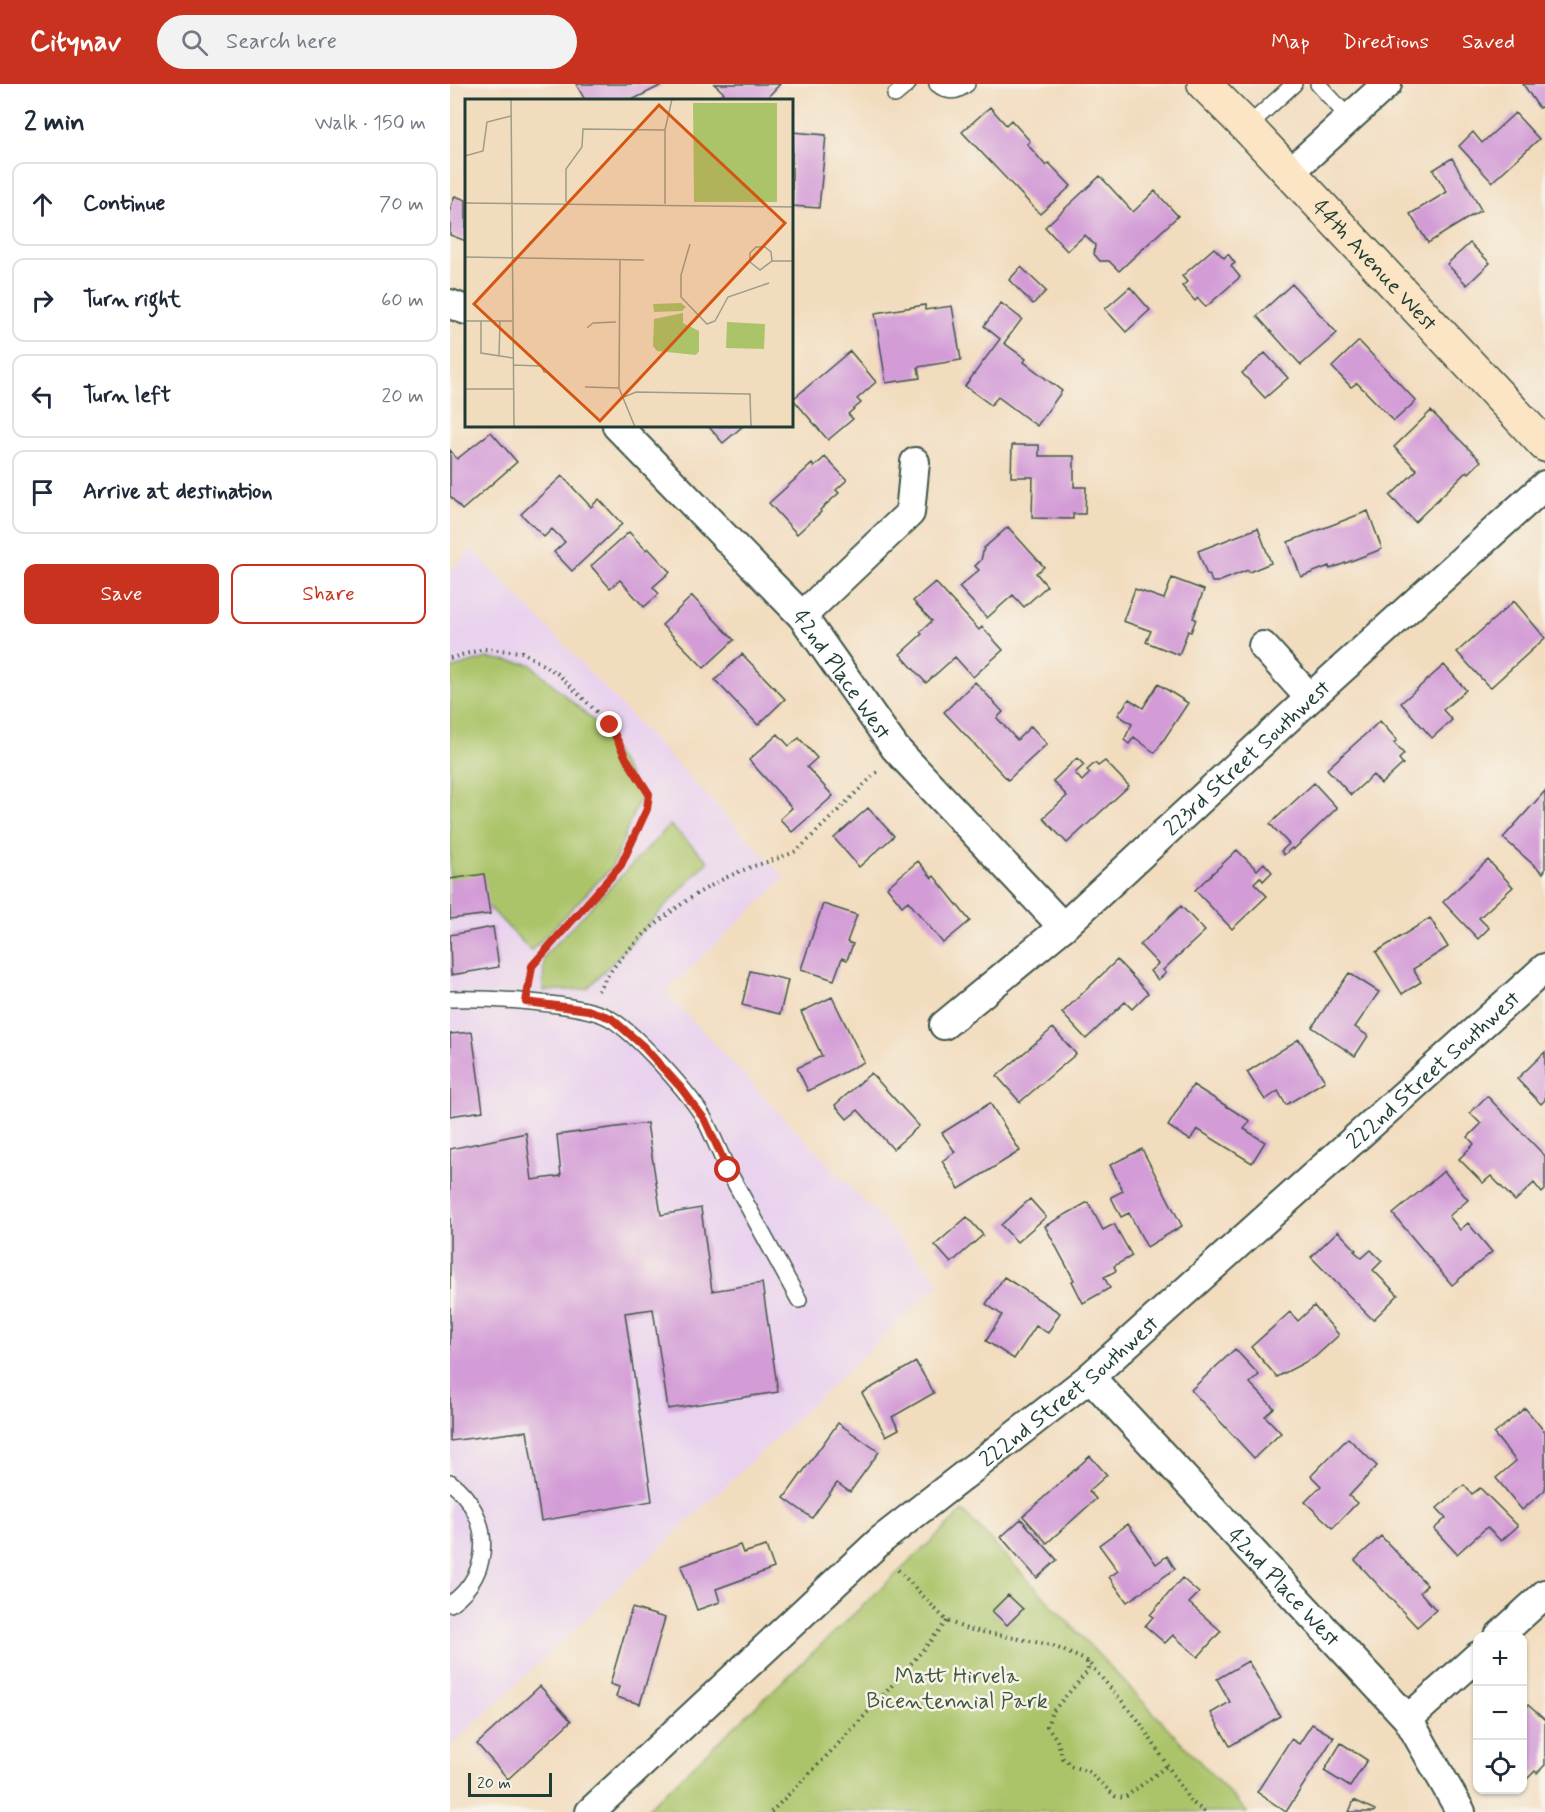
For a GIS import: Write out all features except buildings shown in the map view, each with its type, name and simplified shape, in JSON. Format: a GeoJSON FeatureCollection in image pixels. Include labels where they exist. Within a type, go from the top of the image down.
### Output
{"type":"FeatureCollection","features":[{"type":"Feature","properties":{"kind":"main road","name":"44th Avenue West"},"geometry":{"type":"LineString","coordinates":[[1204,84],[1545,445]]}},
{"type":"Feature","properties":{"kind":"street"},"geometry":{"type":"LineString","coordinates":[[1289,172],[1387,84]]}},
{"type":"Feature","properties":{"kind":"street"},"geometry":{"type":"LineString","coordinates":[[450,304],[465,310]]}},
{"type":"Feature","properties":{"kind":"street","name":"42nd Place West"},"geometry":{"type":"LineString","coordinates":[[619,428],[802,616],[895,748],[1063,927]]}},
{"type":"Feature","properties":{"kind":"street"},"geometry":{"type":"LineString","coordinates":[[802,616],[910,513],[915,462]]}},
{"type":"Feature","properties":{"kind":"street","name":"223rd Street Southwest"},"geometry":{"type":"LineString","coordinates":[[944,1025],[1063,927],[1310,698],[1545,485]]}},
{"type":"Feature","properties":{"kind":"street"},"geometry":{"type":"LineString","coordinates":[[1263,646],[1310,698]]}},
{"type":"Feature","properties":{"kind":"street","name":"222nd Street Southwest"},"geometry":{"type":"LineString","coordinates":[[590,1812],[881,1540],[1090,1377],[1545,968]]}},
{"type":"Feature","properties":{"kind":"street","name":"42nd Place West"},"geometry":{"type":"LineString","coordinates":[[1090,1377],[1408,1719],[1461,1812]]}},
{"type":"Feature","properties":{"kind":"street"},"geometry":{"type":"LineString","coordinates":[[1503,1632],[1545,1594]]}},
{"type":"Feature","properties":{"kind":"street"},"geometry":{"type":"LineString","coordinates":[[1408,1719],[1473,1660]]}},
{"type":"Feature","properties":{"kind":"lane"},"geometry":{"type":"LineString","coordinates":[[895,95],[908,84]]}},
{"type":"Feature","properties":{"kind":"lane"},"geometry":{"type":"LineString","coordinates":[[937,84],[949,92],[955,92],[967,84]]}},
{"type":"Feature","properties":{"kind":"lane"},"geometry":{"type":"LineString","coordinates":[[1247,127],[1294,84]]}},
{"type":"Feature","properties":{"kind":"lane"},"geometry":{"type":"LineString","coordinates":[[1318,84],[1349,118]]}},
{"type":"Feature","properties":{"kind":"lane"},"geometry":{"type":"LineString","coordinates":[[450,999],[526,1002],[588,1010],[611,1018],[643,1046],[681,1088],[705,1120],[728,1170],[799,1300]]}},
{"type":"Feature","properties":{"kind":"lane"},"geometry":{"type":"LineString","coordinates":[[450,1482],[464,1493],[479,1517],[484,1544],[478,1572],[463,1595],[450,1604]]}},
{"type":"Feature","properties":{"kind":"path"},"geometry":{"type":"LineString","coordinates":[[450,658],[483,649],[522,652],[558,674],[610,725],[626,758],[649,794],[647,809],[621,865],[532,966],[526,1002]]}},
{"type":"Feature","properties":{"kind":"path"},"geometry":{"type":"LineString","coordinates":[[588,1010],[609,975],[629,950],[661,919],[716,883],[747,868],[784,858],[798,850],[882,768]]}},
{"type":"Feature","properties":{"kind":"path"},"geometry":{"type":"LineString","coordinates":[[898,1570],[947,1621],[967,1629],[1051,1645],[1087,1661],[1139,1721],[1190,1800],[1205,1812]]}},
{"type":"Feature","properties":{"kind":"path"},"geometry":{"type":"LineString","coordinates":[[771,1812],[871,1710],[947,1621]]}},
{"type":"Feature","properties":{"kind":"path"},"geometry":{"type":"LineString","coordinates":[[1087,1661],[1088,1671],[1052,1712],[1047,1726],[1057,1740],[1063,1758],[1071,1767],[1089,1772],[1115,1796],[1124,1798],[1167,1766]]}},
{"type":"Feature","properties":{"kind":"shaded area"},"geometry":{"type":"Polygon","coordinates":[[[473,549],[785,878],[665,992],[941,1282],[450,1747],[450,570],[473,549]]]}},
{"type":"Feature","properties":{"kind":"green space"},"geometry":{"type":"Polygon","coordinates":[[[487,658],[530,664],[597,724],[641,795],[612,867],[531,951],[489,907],[450,916],[450,669],[487,658]]]}},
{"type":"Feature","properties":{"kind":"green space"},"geometry":{"type":"Polygon","coordinates":[[[670,825],[708,861],[587,989],[543,991],[544,956],[670,825]]]}},
{"type":"Feature","properties":{"kind":"green space","name":"Matt Hirvela Bicentennial Park"},"geometry":{"type":"Polygon","coordinates":[[[963,1511],[1247,1812],[644,1812],[963,1511]]]}},
{"type":"Feature","properties":{"kind":"route"},"geometry":{"type":"LineString","coordinates":[[610,725],[626,758],[649,794],[647,809],[621,865],[532,966],[526,1002],[588,1010],[611,1018],[643,1046],[681,1088],[705,1120],[728,1170]]}}]}
